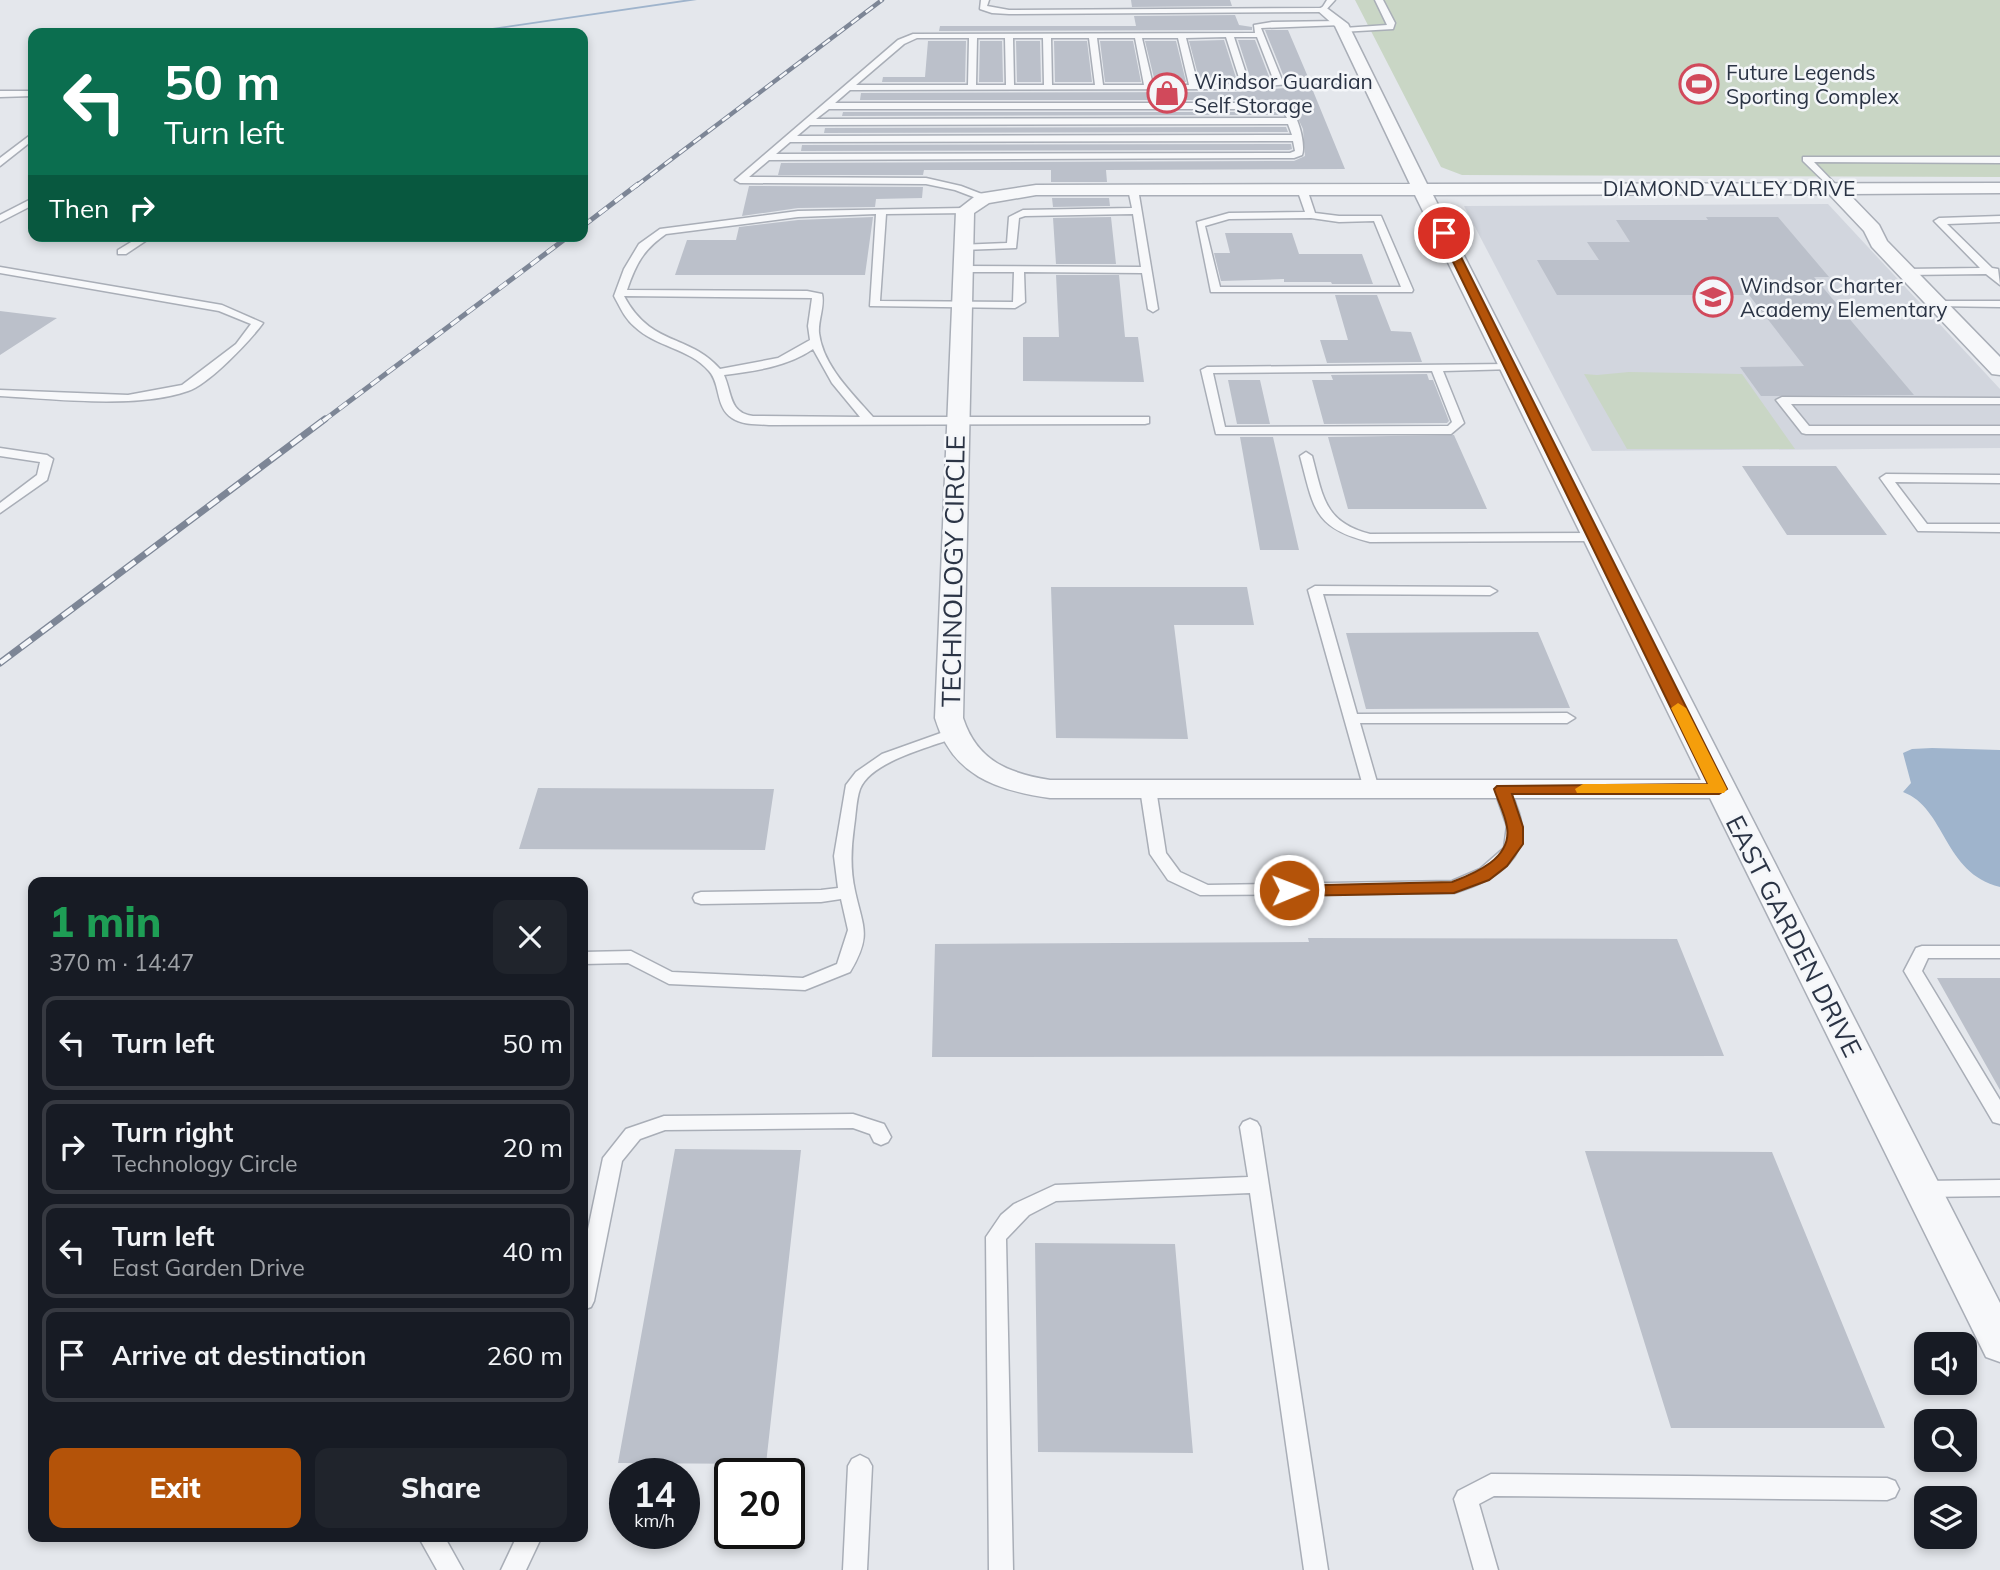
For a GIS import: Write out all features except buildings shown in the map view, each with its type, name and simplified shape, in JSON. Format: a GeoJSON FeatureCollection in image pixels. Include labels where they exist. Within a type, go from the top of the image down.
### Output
{"type":"FeatureCollection","features":[{"type":"Feature","properties":{"kind":"street","name":"EAST GARDEN DRIVE"},"geometry":{"type":"LineString","coordinates":[[1334,16],[1369,81],[1719,789],[2000,1344]]}},
{"type":"Feature","properties":{"kind":"street","name":"DIAMOND VALLEY DRIVE"},"geometry":{"type":"LineString","coordinates":[[1422,188],[2000,188]]}},
{"type":"Feature","properties":{"kind":"street"},"geometry":{"type":"LineString","coordinates":[[974,204],[1036,190],[1135,200],[1302,189],[1422,188]]}},
{"type":"Feature","properties":{"kind":"street"},"geometry":{"type":"LineString","coordinates":[[1834,188],[1872,229],[1879,243],[1999,368]]}},
{"type":"Feature","properties":{"kind":"street","name":"TECHNOLOGY CIRCLE"},"geometry":{"type":"LineString","coordinates":[[974,204],[962,258],[949,706],[952,734],[966,755],[985,770],[1011,781],[1050,789],[1719,789]]}},
{"type":"Feature","properties":{"kind":"lane"},"geometry":{"type":"LineString","coordinates":[[985,0],[983,7],[992,11],[1334,16],[1374,30],[1390,27],[1391,23],[1379,0]]}},
{"type":"Feature","properties":{"kind":"lane"},"geometry":{"type":"LineString","coordinates":[[1064,12],[1075,0]]}},
{"type":"Feature","properties":{"kind":"lane"},"geometry":{"type":"LineString","coordinates":[[1279,82],[1256,27],[1334,16]]}},
{"type":"Feature","properties":{"kind":"lane"},"geometry":{"type":"LineString","coordinates":[[1009,35],[1010,87]]}},
{"type":"Feature","properties":{"kind":"lane"},"geometry":{"type":"LineString","coordinates":[[1047,35],[1048,87]]}},
{"type":"Feature","properties":{"kind":"lane"},"geometry":{"type":"LineString","coordinates":[[1093,35],[1099,87]]}},
{"type":"Feature","properties":{"kind":"lane"},"geometry":{"type":"LineString","coordinates":[[1138,35],[1149,87]]}},
{"type":"Feature","properties":{"kind":"lane"},"geometry":{"type":"LineString","coordinates":[[1181,35],[1194,87]]}},
{"type":"Feature","properties":{"kind":"lane"},"geometry":{"type":"LineString","coordinates":[[1229,35],[1246,86]]}},
{"type":"Feature","properties":{"kind":"lane"},"geometry":{"type":"LineString","coordinates":[[974,204],[950,185],[926,181],[740,180],[901,42],[916,36],[1260,35]]}},
{"type":"Feature","properties":{"kind":"lane"},"geometry":{"type":"LineString","coordinates":[[972,87],[973,36]]}},
{"type":"Feature","properties":{"kind":"lane"},"geometry":{"type":"LineString","coordinates":[[848,88],[1194,87],[1369,81]]}},
{"type":"Feature","properties":{"kind":"lane"},"geometry":{"type":"LineString","coordinates":[[0,94],[28,94]]}},
{"type":"Feature","properties":{"kind":"lane"},"geometry":{"type":"LineString","coordinates":[[768,157],[1291,156],[1299,153],[1292,121],[1286,109],[1261,105],[826,106]]}},
{"type":"Feature","properties":{"kind":"lane"},"geometry":{"type":"LineString","coordinates":[[807,122],[1292,121]]}},
{"type":"Feature","properties":{"kind":"lane"},"geometry":{"type":"LineString","coordinates":[[788,139],[1297,138]]}},
{"type":"Feature","properties":{"kind":"lane"},"geometry":{"type":"LineString","coordinates":[[0,163],[28,140]]}},
{"type":"Feature","properties":{"kind":"lane"},"geometry":{"type":"LineString","coordinates":[[1834,188],[1806,159],[2000,160]]}},
{"type":"Feature","properties":{"kind":"lane"},"geometry":{"type":"LineString","coordinates":[[1302,189],[1311,215]]}},
{"type":"Feature","properties":{"kind":"lane"},"geometry":{"type":"LineString","coordinates":[[962,258],[1012,246],[1014,217],[1024,213],[1135,200],[1153,309]]}},
{"type":"Feature","properties":{"kind":"lane"},"geometry":{"type":"LineString","coordinates":[[0,219],[28,204]]}},
{"type":"Feature","properties":{"kind":"lane"},"geometry":{"type":"LineString","coordinates":[[974,204],[798,214],[663,231],[645,244],[629,270],[619,296],[627,315],[645,333],[689,352],[717,373],[723,381],[725,403],[738,417],[769,421],[1145,420]]}},
{"type":"Feature","properties":{"kind":"lane"},"geometry":{"type":"LineString","coordinates":[[881,211],[874,304],[1018,304],[1019,269]]}},
{"type":"Feature","properties":{"kind":"lane"},"geometry":{"type":"LineString","coordinates":[[1311,215],[1339,219],[1378,218],[1408,290],[1215,290],[1200,224],[1229,216],[1311,215]]}},
{"type":"Feature","properties":{"kind":"lane"},"geometry":{"type":"LineString","coordinates":[[2000,219],[1939,220],[1995,271],[2000,282]]}},
{"type":"Feature","properties":{"kind":"lane"},"geometry":{"type":"LineString","coordinates":[[122,252],[138,242]]}},
{"type":"Feature","properties":{"kind":"lane"},"geometry":{"type":"LineString","coordinates":[[962,258],[1019,269],[1146,270]]}},
{"type":"Feature","properties":{"kind":"lane"},"geometry":{"type":"LineString","coordinates":[[0,270],[50,276],[222,308],[258,323],[240,346],[186,388],[128,398],[0,393]]}},
{"type":"Feature","properties":{"kind":"lane"},"geometry":{"type":"LineString","coordinates":[[1906,272],[1995,271]]}},
{"type":"Feature","properties":{"kind":"lane"},"geometry":{"type":"LineString","coordinates":[[620,293],[818,296],[814,333],[822,356],[843,389],[869,420]]}},
{"type":"Feature","properties":{"kind":"lane"},"geometry":{"type":"LineString","coordinates":[[1937,304],[2000,304]]}},
{"type":"Feature","properties":{"kind":"lane"},"geometry":{"type":"LineString","coordinates":[[717,373],[768,366],[807,349],[816,341]]}},
{"type":"Feature","properties":{"kind":"lane"},"geometry":{"type":"LineString","coordinates":[[1436,368],[1458,423],[1451,430],[1220,431],[1207,370],[1510,367]]}},
{"type":"Feature","properties":{"kind":"lane"},"geometry":{"type":"LineString","coordinates":[[2000,401],[1782,400],[1806,430],[2000,430]]}},
{"type":"Feature","properties":{"kind":"lane"},"geometry":{"type":"LineString","coordinates":[[0,452],[47,459],[43,477],[0,509]]}},
{"type":"Feature","properties":{"kind":"lane"},"geometry":{"type":"LineString","coordinates":[[1306,456],[1324,516],[1336,528],[1353,535],[1370,538],[1594,537]]}},
{"type":"Feature","properties":{"kind":"lane"},"geometry":{"type":"LineString","coordinates":[[2000,479],[1885,478],[1923,528],[2000,528]]}},
{"type":"Feature","properties":{"kind":"lane"},"geometry":{"type":"LineString","coordinates":[[1371,789],[1315,590],[1490,591]]}},
{"type":"Feature","properties":{"kind":"lane"},"geometry":{"type":"LineString","coordinates":[[1351,719],[1567,718]]}},
{"type":"Feature","properties":{"kind":"lane"},"geometry":{"type":"LineString","coordinates":[[588,958],[631,957],[669,978],[806,984],[844,968],[858,938],[858,927],[847,892],[842,856],[852,789],[862,775],[887,757],[952,734]]}},
{"type":"Feature","properties":{"kind":"lane"},"geometry":{"type":"LineString","coordinates":[[1148,789],[1158,853],[1174,876],[1206,891],[1454,887],[1483,876],[1502,862],[1514,844],[1515,827],[1502,789]]}},
{"type":"Feature","properties":{"kind":"lane"},"geometry":{"type":"LineString","coordinates":[[701,898],[821,896],[847,892]]}},
{"type":"Feature","properties":{"kind":"lane"},"geometry":{"type":"LineString","coordinates":[[2000,952],[1922,952],[1913,971],[2000,1116]]}},
{"type":"Feature","properties":{"kind":"lane"},"geometry":{"type":"LineString","coordinates":[[588,1277],[613,1158],[633,1134],[664,1123],[853,1121],[877,1129],[880,1137]]}},
{"type":"Feature","properties":{"kind":"lane"},"geometry":{"type":"LineString","coordinates":[[1250,1127],[1316,1570]]}},
{"type":"Feature","properties":{"kind":"lane"},"geometry":{"type":"LineString","coordinates":[[1002,1570],[996,1237],[1010,1216],[1033,1201],[1055,1193],[1258,1185]]}},
{"type":"Feature","properties":{"kind":"lane"},"geometry":{"type":"LineString","coordinates":[[1922,1189],[2000,1188]]}},
{"type":"Feature","properties":{"kind":"lane"},"geometry":{"type":"LineString","coordinates":[[855,1570],[860,1466]]}},
{"type":"Feature","properties":{"kind":"lane"},"geometry":{"type":"LineString","coordinates":[[1486,1570],[1466,1499],[1491,1485],[1887,1489]]}},
{"type":"Feature","properties":{"kind":"lane"},"geometry":{"type":"LineString","coordinates":[[433,1542],[451,1570]]}},
{"type":"Feature","properties":{"kind":"lane"},"geometry":{"type":"LineString","coordinates":[[513,1570],[527,1542]]}},
{"type":"Feature","properties":{"kind":"shaded area","name":"Windsor Charter Academy Elementary"},"geometry":{"type":"Polygon","coordinates":[[[1828,204],[2000,389],[2000,448],[1592,451],[1464,206],[1828,204]]]}},
{"type":"Feature","properties":{"kind":"green space","name":"Future Legends Sporting Complex"},"geometry":{"type":"Polygon","coordinates":[[[1355,0],[2000,0],[2000,177],[1462,175],[1441,167],[1355,0]]]}},
{"type":"Feature","properties":{"kind":"green space"},"geometry":{"type":"Polygon","coordinates":[[[1584,374],[1742,374],[1795,449],[1627,449],[1584,374]]]}},
{"type":"Feature","properties":{"kind":"water"},"geometry":{"type":"Polygon","coordinates":[[[1912,749],[2000,750],[2000,887],[1981,880],[1967,868],[1928,812],[1917,800],[1903,792],[1911,783],[1903,753],[1912,749]]]}},
{"type":"Feature","properties":{"kind":"waterway"},"geometry":{"type":"LineString","coordinates":[[496,28],[695,0]]}},
{"type":"Feature","properties":{"kind":"railway"},"geometry":{"type":"LineString","coordinates":[[636,186],[882,0]]}},
{"type":"Feature","properties":{"kind":"railway"},"geometry":{"type":"LineString","coordinates":[[588,222],[638,184]]}},
{"type":"Feature","properties":{"kind":"railway"},"geometry":{"type":"LineString","coordinates":[[323,421],[561,242]]}},
{"type":"Feature","properties":{"kind":"railway"},"geometry":{"type":"LineString","coordinates":[[0,663],[325,419]]}},
{"type":"Feature","properties":{"kind":"slow traffic"},"geometry":{"type":"LineString","coordinates":[[1583,789],[1719,789],[1678,708]]}},
{"type":"Feature","properties":{"kind":"place","name":"Future Legends Sporting Complex"},"geometry":{"type":"Point","coordinates":[1699,84]}},
{"type":"Feature","properties":{"kind":"place","name":"Windsor Guardian Self Storage"},"geometry":{"type":"Point","coordinates":[1167,93]}},
{"type":"Feature","properties":{"kind":"place","name":"Windsor Charter Academy Elementary"},"geometry":{"type":"Point","coordinates":[1713,297]}},
{"type":"Feature","properties":{"kind":"route"},"geometry":{"type":"LineString","coordinates":[[1289,890],[1454,887],[1483,876],[1502,862],[1514,844],[1515,827],[1502,789],[1719,789],[1444,233]]}}]}
